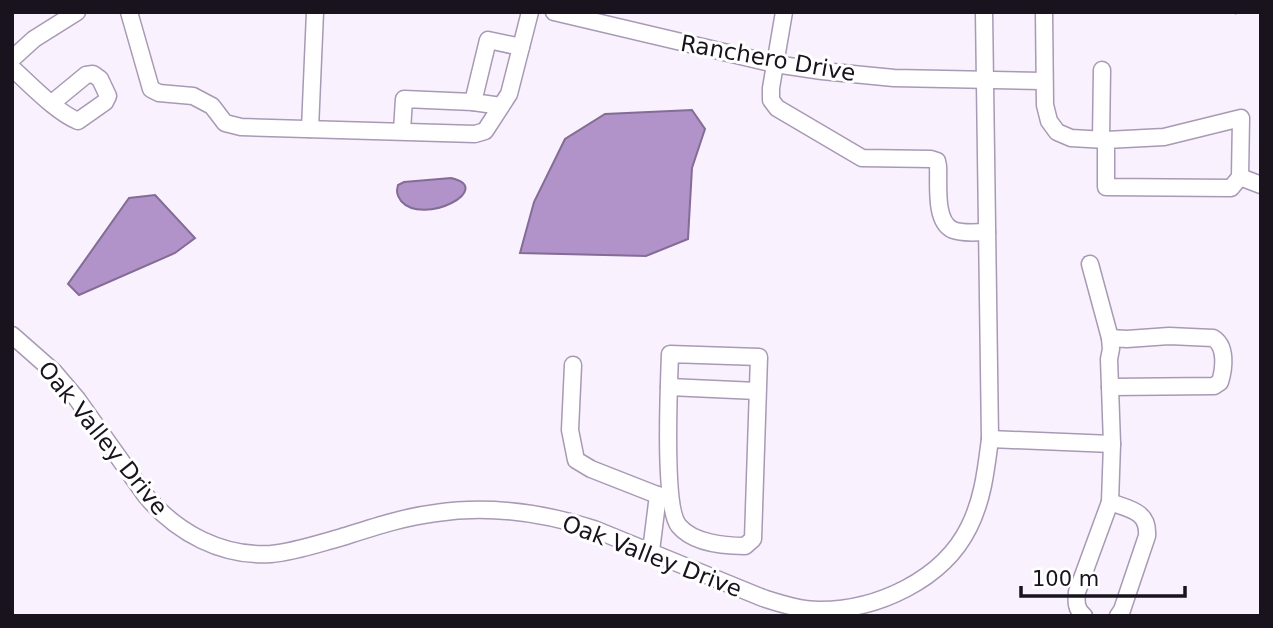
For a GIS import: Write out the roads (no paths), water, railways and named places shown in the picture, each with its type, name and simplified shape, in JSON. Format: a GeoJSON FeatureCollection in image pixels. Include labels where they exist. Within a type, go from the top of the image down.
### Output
{"type":"FeatureCollection","features":[{"type":"Feature","properties":{"kind":"street"},"geometry":{"type":"LineString","coordinates":[[129,12],[151,89],[159,93],[193,96],[212,106],[225,123],[241,127],[475,134],[485,131],[509,94],[530,12]]}},
{"type":"Feature","properties":{"kind":"street"},"geometry":{"type":"LineString","coordinates":[[310,129],[315,12]]}},
{"type":"Feature","properties":{"kind":"street","name":"Ranchero Drive"},"geometry":{"type":"LineString","coordinates":[[554,12],[775,64],[860,75],[1043,81]]}},
{"type":"Feature","properties":{"kind":"street"},"geometry":{"type":"LineString","coordinates":[[784,12],[771,88],[771,100],[777,108],[862,158],[937,161],[943,223],[950,229],[961,232],[987,232]]}},
{"type":"Feature","properties":{"kind":"street","name":"Oak Valley Drive"},"geometry":{"type":"LineString","coordinates":[[12,335],[54,372],[77,398],[158,510],[179,528],[213,545],[252,554],[270,554],[302,549],[415,516],[439,512],[528,513],[573,522],[613,536],[783,605],[821,610],[845,608],[882,599],[905,589],[930,573],[951,553],[968,530],[986,475],[990,439],[984,12]]}},
{"type":"Feature","properties":{"kind":"street"},"geometry":{"type":"LineString","coordinates":[[1044,12],[1045,105],[1049,121],[1057,132],[1071,138],[1104,140],[1164,137],[1241,118],[1240,177],[1231,188],[1106,187],[1104,140],[1102,70]]}},
{"type":"Feature","properties":{"kind":"street"},"geometry":{"type":"LineString","coordinates":[[12,59],[73,13]]}},
{"type":"Feature","properties":{"kind":"street"},"geometry":{"type":"LineString","coordinates":[[473,102],[488,40],[521,47]]}},
{"type":"Feature","properties":{"kind":"street"},"geometry":{"type":"LineString","coordinates":[[12,68],[52,103]]}},
{"type":"Feature","properties":{"kind":"street"},"geometry":{"type":"LineString","coordinates":[[402,131],[404,99],[501,106]]}},
{"type":"Feature","properties":{"kind":"street"},"geometry":{"type":"LineString","coordinates":[[1240,177],[1261,185]]}},
{"type":"Feature","properties":{"kind":"street"},"geometry":{"type":"LineString","coordinates":[[1084,616],[1077,609],[1077,592],[1110,502],[1112,444],[1110,338],[1090,264]]}},
{"type":"Feature","properties":{"kind":"street"},"geometry":{"type":"LineString","coordinates":[[1110,338],[1213,338],[1222,348],[1223,359],[1223,374],[1220,382],[1214,386],[1110,387]]}},
{"type":"Feature","properties":{"kind":"street"},"geometry":{"type":"LineString","coordinates":[[573,365],[570,430],[576,460],[664,497],[677,524],[687,534],[745,547],[753,539],[759,357],[670,354],[664,497],[651,551]]}},
{"type":"Feature","properties":{"kind":"street"},"geometry":{"type":"LineString","coordinates":[[669,387],[757,391]]}},
{"type":"Feature","properties":{"kind":"street"},"geometry":{"type":"LineString","coordinates":[[990,439],[1112,444]]}},
{"type":"Feature","properties":{"kind":"street"},"geometry":{"type":"LineString","coordinates":[[1110,502],[1136,512],[1144,518],[1148,526],[1147,536],[1118,616]]}}]}
